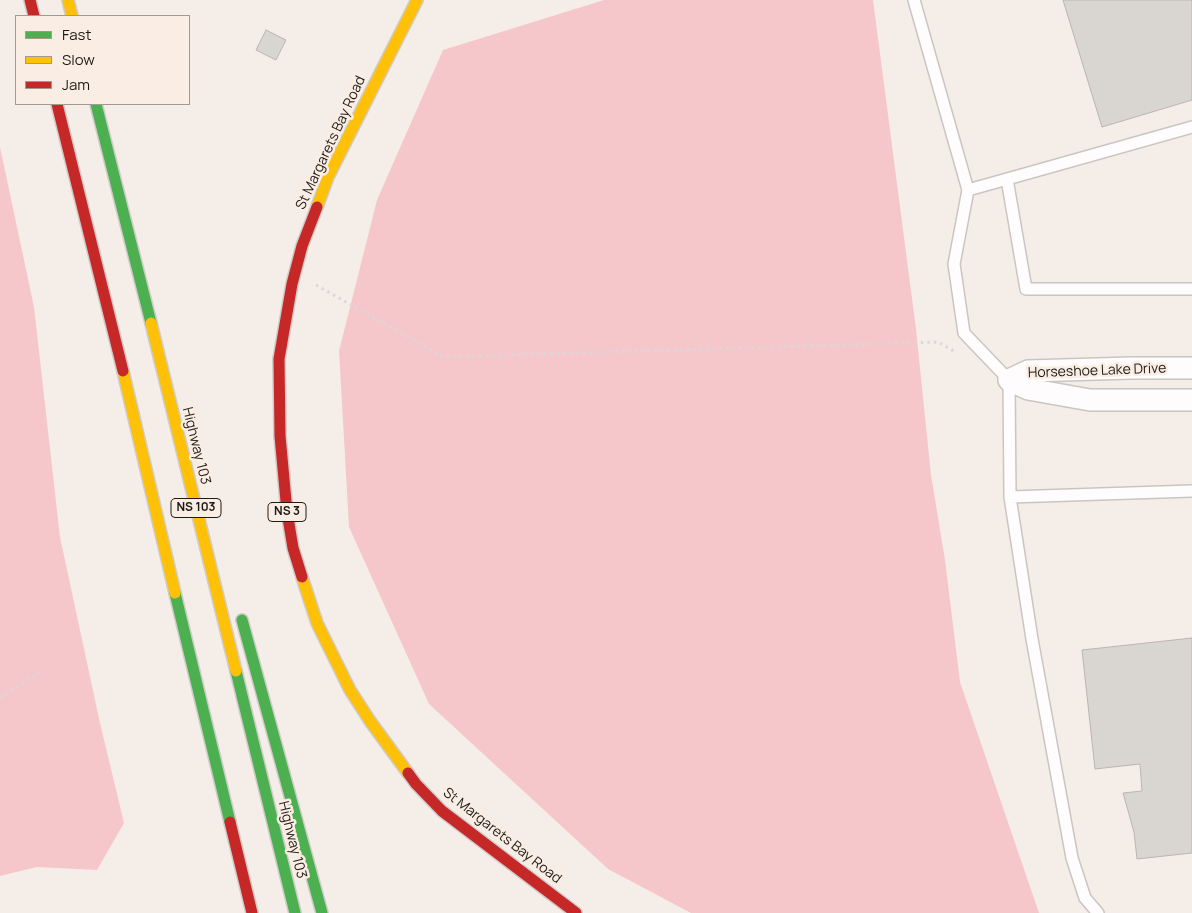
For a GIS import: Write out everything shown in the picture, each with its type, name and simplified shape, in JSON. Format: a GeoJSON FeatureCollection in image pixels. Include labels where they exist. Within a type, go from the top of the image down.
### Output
{"type":"FeatureCollection","features":[{"type":"Feature","properties":{"kind":"main road"},"geometry":{"type":"LineString","coordinates":[[30,0],[34,15]]}},
{"type":"Feature","properties":{"kind":"main road"},"geometry":{"type":"LineString","coordinates":[[68,0],[72,15]]}},
{"type":"Feature","properties":{"kind":"main road","name":"St Margarets Bay Road"},"geometry":{"type":"LineString","coordinates":[[417,0],[328,177],[302,246],[295,273],[279,359],[280,436],[287,512],[294,548],[317,622],[350,690],[416,784],[442,811],[576,913]]}},
{"type":"Feature","properties":{"kind":"main road","name":"NS 103"},"geometry":{"type":"LineString","coordinates":[[57,105],[252,913]]}},
{"type":"Feature","properties":{"kind":"main road","name":"Highway 103"},"geometry":{"type":"LineString","coordinates":[[96,105],[295,913]]}},
{"type":"Feature","properties":{"kind":"main road"},"geometry":{"type":"LineString","coordinates":[[130,239],[146,268],[178,383]]}},
{"type":"Feature","properties":{"kind":"main road"},"geometry":{"type":"LineString","coordinates":[[238,605],[322,913]]}},
{"type":"Feature","properties":{"kind":"street","name":"Horseshoe Lake Drive"},"geometry":{"type":"LineString","coordinates":[[1009,380],[1028,371],[1192,368]]}},
{"type":"Feature","properties":{"kind":"street","name":"Horseshoe Lake Drive"},"geometry":{"type":"LineString","coordinates":[[1009,380],[1028,388],[1090,400],[1192,400]]}},
{"type":"Feature","properties":{"kind":"lane"},"geometry":{"type":"LineString","coordinates":[[914,0],[968,190],[954,264],[964,333],[1009,380],[1010,497],[1032,639],[1072,858],[1085,898],[1098,913]]}},
{"type":"Feature","properties":{"kind":"lane"},"geometry":{"type":"LineString","coordinates":[[968,190],[1192,127]]}},
{"type":"Feature","properties":{"kind":"lane"},"geometry":{"type":"LineString","coordinates":[[1007,179],[1026,289],[1192,289]]}},
{"type":"Feature","properties":{"kind":"lane"},"geometry":{"type":"LineString","coordinates":[[1010,497],[1192,491]]}},
{"type":"Feature","properties":{"kind":"path"},"geometry":{"type":"LineString","coordinates":[[295,273],[443,358],[938,342],[962,355]]}},
{"type":"Feature","properties":{"kind":"path"},"geometry":{"type":"LineString","coordinates":[[0,698],[42,671]]}},
{"type":"Feature","properties":{"kind":"shaded area"},"geometry":{"type":"Polygon","coordinates":[[[604,0],[873,0],[916,329],[931,475],[945,560],[960,682],[1039,913],[691,913],[608,869],[429,704],[349,527],[339,351],[377,200],[443,50],[604,0]]]}},
{"type":"Feature","properties":{"kind":"shaded area"},"geometry":{"type":"Polygon","coordinates":[[[0,147],[34,307],[60,537],[100,723],[124,823],[97,870],[37,867],[0,876],[0,147]]]}},
{"type":"Feature","properties":{"kind":"building"},"geometry":{"type":"Polygon","coordinates":[[[1063,0],[1192,0],[1192,100],[1102,127],[1063,0]]]}},
{"type":"Feature","properties":{"kind":"building"},"geometry":{"type":"Polygon","coordinates":[[[266,30],[286,40],[276,60],[256,50],[266,30]]]}},
{"type":"Feature","properties":{"kind":"building"},"geometry":{"type":"Polygon","coordinates":[[[1192,638],[1192,853],[1137,859],[1134,832],[1123,793],[1142,791],[1140,764],[1095,769],[1082,650],[1192,638]]]}},
{"type":"Feature","properties":{"kind":"traffic: fast"},"geometry":{"type":"LineString","coordinates":[[96,105],[151,323]]}},
{"type":"Feature","properties":{"kind":"traffic: fast"},"geometry":{"type":"LineString","coordinates":[[175,593],[230,822]]}},
{"type":"Feature","properties":{"kind":"traffic: fast"},"geometry":{"type":"LineString","coordinates":[[242,620],[322,913]]}},
{"type":"Feature","properties":{"kind":"traffic: fast"},"geometry":{"type":"LineString","coordinates":[[236,671],[295,913]]}},
{"type":"Feature","properties":{"kind":"traffic: slow"},"geometry":{"type":"LineString","coordinates":[[68,0],[72,15]]}},
{"type":"Feature","properties":{"kind":"traffic: slow"},"geometry":{"type":"LineString","coordinates":[[317,207],[328,177],[417,0]]}},
{"type":"Feature","properties":{"kind":"traffic: slow"},"geometry":{"type":"LineString","coordinates":[[151,323],[236,671]]}},
{"type":"Feature","properties":{"kind":"traffic: slow"},"geometry":{"type":"LineString","coordinates":[[123,371],[175,593]]}},
{"type":"Feature","properties":{"kind":"traffic: slow"},"geometry":{"type":"LineString","coordinates":[[302,577],[317,623],[350,690],[408,773]]}},
{"type":"Feature","properties":{"kind":"traffic: jam"},"geometry":{"type":"LineString","coordinates":[[30,0],[34,15]]}},
{"type":"Feature","properties":{"kind":"traffic: jam"},"geometry":{"type":"LineString","coordinates":[[57,105],[123,371]]}},
{"type":"Feature","properties":{"kind":"traffic: jam"},"geometry":{"type":"LineString","coordinates":[[302,577],[293,548],[287,512],[280,436],[279,359],[292,284],[302,246],[317,207]]}},
{"type":"Feature","properties":{"kind":"traffic: jam"},"geometry":{"type":"LineString","coordinates":[[408,773],[442,811],[576,913]]}},
{"type":"Feature","properties":{"kind":"traffic: jam"},"geometry":{"type":"LineString","coordinates":[[230,822],[252,913]]}}]}
